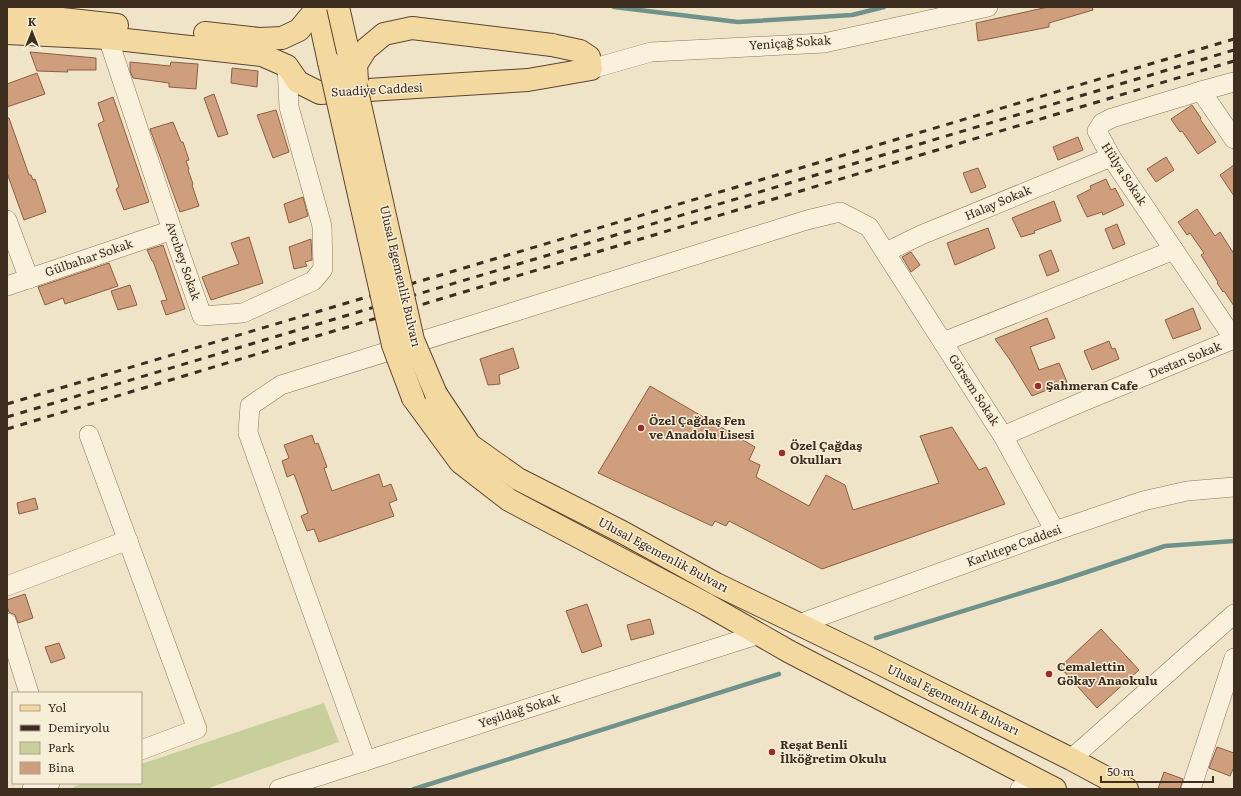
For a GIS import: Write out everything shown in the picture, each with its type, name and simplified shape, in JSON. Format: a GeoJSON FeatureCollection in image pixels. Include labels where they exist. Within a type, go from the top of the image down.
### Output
{"type":"FeatureCollection","features":[{"type":"Feature","properties":{"kind":"main road"},"geometry":{"type":"LineString","coordinates":[[11,17],[81,21],[259,39],[282,38],[299,30],[324,7],[358,94]]}},
{"type":"Feature","properties":{"kind":"main road","name":"Ulusal Egemenlik Bulvarı"},"geometry":{"type":"LineString","coordinates":[[324,7],[393,345],[413,398],[460,462],[508,500],[700,600],[790,652],[1027,783],[1055,789]]}},
{"type":"Feature","properties":{"kind":"main road"},"geometry":{"type":"LineString","coordinates":[[11,17],[108,38],[262,55],[287,66]]}},
{"type":"Feature","properties":{"kind":"main road"},"geometry":{"type":"LineString","coordinates":[[358,94],[356,65],[366,49],[384,34],[412,28],[552,45],[580,51],[589,57],[591,69]]}},
{"type":"Feature","properties":{"kind":"main road","name":"Suadiye Caddesi"},"geometry":{"type":"LineString","coordinates":[[287,66],[298,82],[320,93],[528,80],[591,69]]}},
{"type":"Feature","properties":{"kind":"main road","name":"Ulusal Egemenlik Bulvarı"},"geometry":{"type":"LineString","coordinates":[[358,94],[413,340],[436,394],[470,445],[518,479],[624,533],[716,584],[1071,759],[1126,789]]}},
{"type":"Feature","properties":{"kind":"main road"},"geometry":{"type":"LineString","coordinates":[[1027,783],[1071,759]]}},
{"type":"Feature","properties":{"kind":"street","name":"Yeniçağ Sokak"},"geometry":{"type":"LineString","coordinates":[[591,69],[651,52],[824,43],[988,7]]}},
{"type":"Feature","properties":{"kind":"street","name":"Avcıbey Sokak"},"geometry":{"type":"LineString","coordinates":[[108,38],[202,316],[243,313],[313,281],[323,269],[322,226],[289,107],[287,66]]}},
{"type":"Feature","properties":{"kind":"street","name":"Hülya Sokak"},"geometry":{"type":"LineString","coordinates":[[1234,82],[1112,118],[1102,123],[1097,131],[1110,156],[1234,339]]}},
{"type":"Feature","properties":{"kind":"street"},"geometry":{"type":"LineString","coordinates":[[1200,91],[1234,140]]}},
{"type":"Feature","properties":{"kind":"street","name":"Halay Sokak"},"geometry":{"type":"LineString","coordinates":[[886,252],[921,235],[1110,156]]}},
{"type":"Feature","properties":{"kind":"street","name":"Görsem Sokak"},"geometry":{"type":"LineString","coordinates":[[366,761],[248,433],[250,406],[281,385],[807,220],[840,212],[869,228],[886,252],[1003,436],[1055,531]]}},
{"type":"Feature","properties":{"kind":"street"},"geometry":{"type":"LineString","coordinates":[[7,220],[29,279]]}},
{"type":"Feature","properties":{"kind":"street","name":"Gülbahar Sokak"},"geometry":{"type":"LineString","coordinates":[[7,286],[172,230]]}},
{"type":"Feature","properties":{"kind":"street"},"geometry":{"type":"LineString","coordinates":[[943,342],[1174,250]]}},
{"type":"Feature","properties":{"kind":"street","name":"Destan Sokak"},"geometry":{"type":"LineString","coordinates":[[1003,436],[1234,339]]}},
{"type":"Feature","properties":{"kind":"street"},"geometry":{"type":"LineString","coordinates":[[89,435],[197,730],[142,750]]}},
{"type":"Feature","properties":{"kind":"street","name":"Karlıtepe Caddesi"},"geometry":{"type":"LineString","coordinates":[[799,624],[1055,531],[1144,501],[1187,490],[1234,487]]}},
{"type":"Feature","properties":{"kind":"street"},"geometry":{"type":"LineString","coordinates":[[7,586],[128,540]]}},
{"type":"Feature","properties":{"kind":"street"},"geometry":{"type":"LineString","coordinates":[[1071,759],[1234,614]]}},
{"type":"Feature","properties":{"kind":"street"},"geometry":{"type":"LineString","coordinates":[[7,623],[29,692]]}},
{"type":"Feature","properties":{"kind":"street","name":"Yeşildağ Sokak"},"geometry":{"type":"LineString","coordinates":[[279,789],[760,634]]}},
{"type":"Feature","properties":{"kind":"street"},"geometry":{"type":"LineString","coordinates":[[1190,789],[1234,658]]}},
{"type":"Feature","properties":{"kind":"street"},"geometry":{"type":"LineString","coordinates":[[32,789],[47,784]]}},
{"type":"Feature","properties":{"kind":"green space"},"geometry":{"type":"Polygon","coordinates":[[[324,703],[339,742],[206,789],[74,789],[73,787],[81,784],[142,784],[142,764],[324,703]]]}},
{"type":"Feature","properties":{"kind":"building"},"geometry":{"type":"Polygon","coordinates":[[[1048,7],[1092,7],[1093,10],[1049,23],[1049,27],[978,41],[976,23],[1048,7]]]}},
{"type":"Feature","properties":{"kind":"building"},"geometry":{"type":"Polygon","coordinates":[[[30,52],[96,58],[96,70],[67,70],[68,72],[37,71],[30,52]]]}},
{"type":"Feature","properties":{"kind":"building"},"geometry":{"type":"Polygon","coordinates":[[[130,62],[170,66],[171,62],[198,64],[196,89],[169,87],[169,83],[133,78],[130,71],[130,62]]]}},
{"type":"Feature","properties":{"kind":"building"},"geometry":{"type":"Polygon","coordinates":[[[232,68],[258,71],[257,87],[231,83],[232,68]]]}},
{"type":"Feature","properties":{"kind":"building"},"geometry":{"type":"Polygon","coordinates":[[[37,73],[45,94],[7,107],[7,84],[37,73]]]}},
{"type":"Feature","properties":{"kind":"building"},"geometry":{"type":"Polygon","coordinates":[[[214,94],[228,134],[218,137],[204,98],[214,94]]]}},
{"type":"Feature","properties":{"kind":"building"},"geometry":{"type":"Polygon","coordinates":[[[113,97],[149,202],[124,210],[116,189],[119,187],[98,124],[104,121],[98,103],[113,97]]]}},
{"type":"Feature","properties":{"kind":"building"},"geometry":{"type":"Polygon","coordinates":[[[1192,105],[1216,142],[1198,154],[1182,131],[1180,132],[1171,119],[1192,105]]]}},
{"type":"Feature","properties":{"kind":"building"},"geometry":{"type":"Polygon","coordinates":[[[276,110],[289,152],[273,158],[257,115],[276,110]]]}},
{"type":"Feature","properties":{"kind":"building"},"geometry":{"type":"Polygon","coordinates":[[[7,118],[9,118],[29,175],[31,175],[33,180],[35,179],[46,212],[24,220],[7,173],[7,118]]]}},
{"type":"Feature","properties":{"kind":"building"},"geometry":{"type":"Polygon","coordinates":[[[173,122],[181,142],[183,142],[189,160],[186,161],[199,206],[180,212],[150,129],[173,122]]]}},
{"type":"Feature","properties":{"kind":"building"},"geometry":{"type":"Polygon","coordinates":[[[1078,137],[1083,150],[1058,160],[1053,147],[1078,137]]]}},
{"type":"Feature","properties":{"kind":"building"},"geometry":{"type":"Polygon","coordinates":[[[1166,157],[1174,170],[1156,182],[1147,169],[1166,157]]]}},
{"type":"Feature","properties":{"kind":"building"},"geometry":{"type":"Polygon","coordinates":[[[1234,165],[1234,196],[1220,175],[1234,165]]]}},
{"type":"Feature","properties":{"kind":"building"},"geometry":{"type":"Polygon","coordinates":[[[978,168],[986,187],[971,193],[963,173],[978,168]]]}},
{"type":"Feature","properties":{"kind":"building"},"geometry":{"type":"Polygon","coordinates":[[[1106,179],[1111,190],[1115,188],[1124,205],[1103,215],[1102,212],[1087,217],[1077,196],[1091,189],[1090,186],[1106,179]]]}},
{"type":"Feature","properties":{"kind":"building"},"geometry":{"type":"Polygon","coordinates":[[[303,197],[308,216],[289,223],[284,204],[303,197]]]}},
{"type":"Feature","properties":{"kind":"building"},"geometry":{"type":"Polygon","coordinates":[[[1054,201],[1061,221],[1034,231],[1035,233],[1021,237],[1012,218],[1054,201]]]}},
{"type":"Feature","properties":{"kind":"building"},"geometry":{"type":"Polygon","coordinates":[[[1197,209],[1215,236],[1220,232],[1234,254],[1234,306],[1217,283],[1218,282],[1201,255],[1204,253],[1190,233],[1187,235],[1178,222],[1197,209]]]}},
{"type":"Feature","properties":{"kind":"building"},"geometry":{"type":"Polygon","coordinates":[[[1117,224],[1125,244],[1113,249],[1105,229],[1117,224]]]}},
{"type":"Feature","properties":{"kind":"building"},"geometry":{"type":"Polygon","coordinates":[[[988,228],[995,248],[955,265],[947,243],[988,228]]]}},
{"type":"Feature","properties":{"kind":"building"},"geometry":{"type":"Polygon","coordinates":[[[249,237],[263,283],[211,300],[202,277],[239,264],[231,243],[249,237]]]}},
{"type":"Feature","properties":{"kind":"building"},"geometry":{"type":"Polygon","coordinates":[[[311,239],[312,260],[305,262],[307,266],[294,269],[289,247],[311,239]]]}},
{"type":"Feature","properties":{"kind":"building"},"geometry":{"type":"Polygon","coordinates":[[[163,245],[185,309],[166,315],[161,301],[167,300],[153,261],[147,250],[163,245]]]}},
{"type":"Feature","properties":{"kind":"building"},"geometry":{"type":"Polygon","coordinates":[[[1051,250],[1059,271],[1047,276],[1039,255],[1051,250]]]}},
{"type":"Feature","properties":{"kind":"building"},"geometry":{"type":"Polygon","coordinates":[[[911,252],[920,265],[911,272],[902,257],[911,252]]]}},
{"type":"Feature","properties":{"kind":"building"},"geometry":{"type":"Polygon","coordinates":[[[109,263],[118,286],[65,304],[63,298],[45,305],[38,287],[109,263]]]}},
{"type":"Feature","properties":{"kind":"building"},"geometry":{"type":"Polygon","coordinates":[[[130,285],[137,305],[118,310],[111,291],[130,285]]]}},
{"type":"Feature","properties":{"kind":"building"},"geometry":{"type":"Polygon","coordinates":[[[1193,308],[1201,329],[1173,339],[1165,320],[1193,308]]]}},
{"type":"Feature","properties":{"kind":"building"},"geometry":{"type":"Polygon","coordinates":[[[1047,318],[1055,338],[1030,347],[1039,370],[1059,363],[1067,382],[1032,396],[995,339],[1047,318]]]}},
{"type":"Feature","properties":{"kind":"building"},"geometry":{"type":"Polygon","coordinates":[[[1109,341],[1112,349],[1115,348],[1119,359],[1092,370],[1084,351],[1109,341]]]}},
{"type":"Feature","properties":{"kind":"building"},"geometry":{"type":"Polygon","coordinates":[[[513,348],[519,368],[499,375],[500,384],[488,385],[480,359],[513,348]]]}},
{"type":"Feature","properties":{"kind":"building","name":"Özel Çağdaş Okulları"},"geometry":{"type":"Polygon","coordinates":[[[650,386],[755,447],[749,460],[760,465],[756,477],[809,506],[826,475],[845,485],[853,510],[939,483],[920,436],[952,427],[979,470],[986,467],[1005,504],[822,569],[729,521],[726,526],[715,521],[712,526],[598,473],[650,386]]]}},
{"type":"Feature","properties":{"kind":"building"},"geometry":{"type":"Polygon","coordinates":[[[312,435],[315,444],[318,443],[327,467],[324,468],[332,491],[379,474],[383,487],[391,484],[397,500],[389,503],[394,516],[319,542],[314,529],[307,531],[301,516],[308,513],[301,493],[294,474],[287,477],[282,461],[289,458],[284,445],[312,435]]]}},
{"type":"Feature","properties":{"kind":"building"},"geometry":{"type":"Polygon","coordinates":[[[35,498],[38,509],[19,514],[17,503],[35,498]]]}},
{"type":"Feature","properties":{"kind":"building"},"geometry":{"type":"Polygon","coordinates":[[[25,594],[33,618],[18,623],[15,615],[9,612],[7,600],[25,594]]]}},
{"type":"Feature","properties":{"kind":"building"},"geometry":{"type":"Polygon","coordinates":[[[587,604],[602,646],[582,653],[566,611],[587,604]]]}},
{"type":"Feature","properties":{"kind":"building"},"geometry":{"type":"Polygon","coordinates":[[[650,619],[654,634],[631,640],[627,625],[650,619]]]}},
{"type":"Feature","properties":{"kind":"building"},"geometry":{"type":"Polygon","coordinates":[[[1101,629],[1139,670],[1097,708],[1060,667],[1101,629]]]}},
{"type":"Feature","properties":{"kind":"building"},"geometry":{"type":"Polygon","coordinates":[[[59,643],[65,658],[51,663],[45,647],[59,643]]]}},
{"type":"Feature","properties":{"kind":"building"},"geometry":{"type":"Polygon","coordinates":[[[1217,747],[1234,753],[1234,767],[1230,776],[1209,768],[1217,747]]]}},
{"type":"Feature","properties":{"kind":"building"},"geometry":{"type":"Polygon","coordinates":[[[1164,772],[1183,779],[1180,789],[1158,789],[1164,772]]]}},
{"type":"Feature","properties":{"kind":"waterway"},"geometry":{"type":"LineString","coordinates":[[614,7],[738,22],[852,15],[884,7]]}},
{"type":"Feature","properties":{"kind":"waterway"},"geometry":{"type":"LineString","coordinates":[[876,638],[1060,581],[1165,546],[1234,541]]}},
{"type":"Feature","properties":{"kind":"waterway"},"geometry":{"type":"LineString","coordinates":[[414,789],[779,674]]}},
{"type":"Feature","properties":{"kind":"railway"},"geometry":{"type":"LineString","coordinates":[[7,404],[1234,39]]}},
{"type":"Feature","properties":{"kind":"railway"},"geometry":{"type":"LineString","coordinates":[[7,417],[1234,50]]}},
{"type":"Feature","properties":{"kind":"railway"},"geometry":{"type":"LineString","coordinates":[[7,429],[1234,61]]}},
{"type":"Feature","properties":{"kind":"place","name":"Şahmeran Cafe"},"geometry":{"type":"Point","coordinates":[1038,386]}},
{"type":"Feature","properties":{"kind":"place","name":"Özel Çağdaş Fen ve Anadolu Lisesi"},"geometry":{"type":"Point","coordinates":[641,428]}},
{"type":"Feature","properties":{"kind":"place","name":"Özel Çağdaş Okulları"},"geometry":{"type":"Point","coordinates":[782,453]}},
{"type":"Feature","properties":{"kind":"place","name":"Cemalettin Gökay Anaokulu"},"geometry":{"type":"Point","coordinates":[1049,674]}},
{"type":"Feature","properties":{"kind":"place","name":"Reşat Benli İlköğretim Okulu"},"geometry":{"type":"Point","coordinates":[772,752]}}]}
